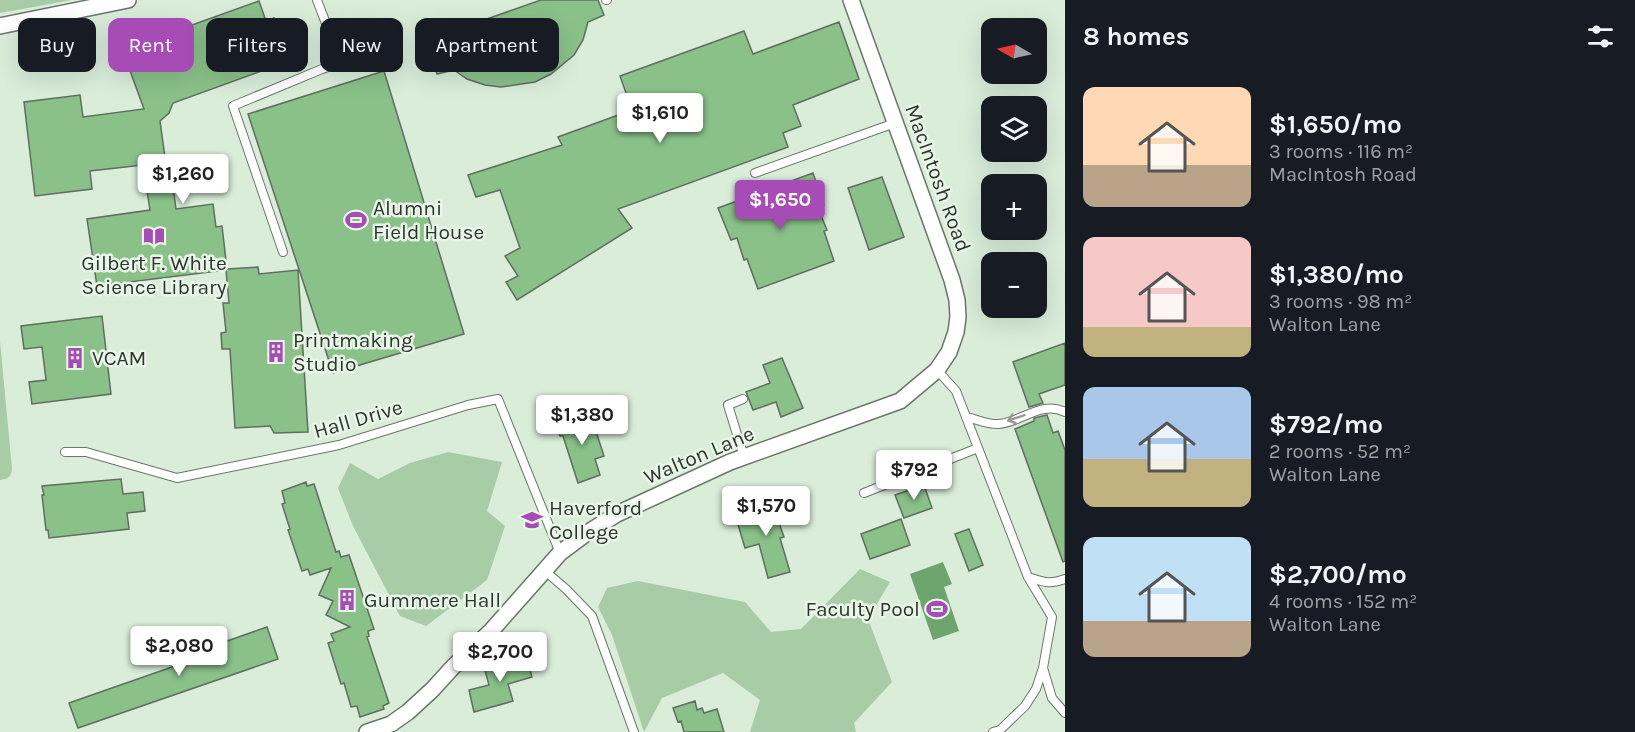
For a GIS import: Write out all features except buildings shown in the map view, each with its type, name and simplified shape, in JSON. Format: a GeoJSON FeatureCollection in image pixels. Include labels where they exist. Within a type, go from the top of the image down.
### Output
{"type":"FeatureCollection","features":[{"type":"Feature","properties":{"kind":"street"},"geometry":{"type":"LineString","coordinates":[[0,26],[128,0]]}},
{"type":"Feature","properties":{"kind":"street","name":"MacIntosh Road"},"geometry":{"type":"LineString","coordinates":[[851,0],[941,246],[957,300],[956,332],[949,352],[937,370]]}},
{"type":"Feature","properties":{"kind":"street","name":"Walton Lane"},"geometry":{"type":"LineString","coordinates":[[367,732],[391,723],[408,712],[491,632],[560,553],[617,514],[730,462],[900,401],[937,370]]}},
{"type":"Feature","properties":{"kind":"lane"},"geometry":{"type":"LineString","coordinates":[[283,252],[233,106],[341,63],[316,0]]}},
{"type":"Feature","properties":{"kind":"lane"},"geometry":{"type":"LineString","coordinates":[[755,173],[895,123]]}},
{"type":"Feature","properties":{"kind":"lane"},"geometry":{"type":"LineString","coordinates":[[937,370],[956,391],[1028,577],[1052,617],[1043,668],[1036,689],[1026,706],[1000,729],[993,732]]}},
{"type":"Feature","properties":{"kind":"lane","name":"Hall Drive"},"geometry":{"type":"LineString","coordinates":[[65,452],[86,452],[113,458],[177,478],[339,445],[468,405],[498,399],[560,553]]}},
{"type":"Feature","properties":{"kind":"lane"},"geometry":{"type":"LineString","coordinates":[[743,399],[728,405],[744,457]]}},
{"type":"Feature","properties":{"kind":"lane"},"geometry":{"type":"LineString","coordinates":[[966,417],[999,424],[1045,408],[1065,412]]}},
{"type":"Feature","properties":{"kind":"lane"},"geometry":{"type":"LineString","coordinates":[[864,493],[978,448]]}},
{"type":"Feature","properties":{"kind":"lane"},"geometry":{"type":"LineString","coordinates":[[545,571],[592,615],[634,732]]}},
{"type":"Feature","properties":{"kind":"lane"},"geometry":{"type":"LineString","coordinates":[[1028,577],[1042,582],[1055,583],[1065,579]]}},
{"type":"Feature","properties":{"kind":"lane"},"geometry":{"type":"LineString","coordinates":[[1043,668],[1052,698],[1065,713]]}},
{"type":"Feature","properties":{"kind":"shaded area","name":"Haverford College"},"geometry":{"type":"Polygon","coordinates":[[[0,0],[1065,0],[1065,732],[0,732],[0,0]]]}},
{"type":"Feature","properties":{"kind":"shaded area"},"geometry":{"type":"Polygon","coordinates":[[[0,0],[72,0],[0,13],[0,0]]]}},
{"type":"Feature","properties":{"kind":"shaded area"},"geometry":{"type":"Polygon","coordinates":[[[0,341],[12,469],[9,477],[0,480],[0,341]]]}},
{"type":"Feature","properties":{"kind":"shaded area"},"geometry":{"type":"Polygon","coordinates":[[[448,452],[502,462],[487,511],[505,526],[487,580],[426,626],[400,616],[353,526],[338,488],[350,463],[378,479],[410,463],[448,452]]]}},
{"type":"Feature","properties":{"kind":"shaded area","name":"Faculty Pool"},"geometry":{"type":"Polygon","coordinates":[[[943,562],[952,584],[944,587],[959,631],[933,640],[910,574],[943,562]]]}},
{"type":"Feature","properties":{"kind":"shaded area"},"geometry":{"type":"Polygon","coordinates":[[[860,569],[890,582],[868,619],[892,682],[854,723],[856,732],[750,732],[760,700],[723,673],[662,698],[644,732],[612,635],[598,607],[607,588],[638,581],[745,602],[771,632],[801,629],[860,569]]]}},
{"type":"Feature","properties":{"kind":"place","name":"Alumni Field House"},"geometry":{"type":"Point","coordinates":[356,220]}},
{"type":"Feature","properties":{"kind":"place","name":"Gilbert F. White Science Library"},"geometry":{"type":"Point","coordinates":[154,236]}},
{"type":"Feature","properties":{"kind":"place","name":"Printmaking Studio"},"geometry":{"type":"Point","coordinates":[276,352]}},
{"type":"Feature","properties":{"kind":"place","name":"VCAM"},"geometry":{"type":"Point","coordinates":[75,358]}},
{"type":"Feature","properties":{"kind":"place","name":"Haverford College"},"geometry":{"type":"Point","coordinates":[532,520]}},
{"type":"Feature","properties":{"kind":"place","name":"Gummere Hall"},"geometry":{"type":"Point","coordinates":[347,600]}},
{"type":"Feature","properties":{"kind":"place","name":"Faculty Pool"},"geometry":{"type":"Point","coordinates":[937,609]}}]}
